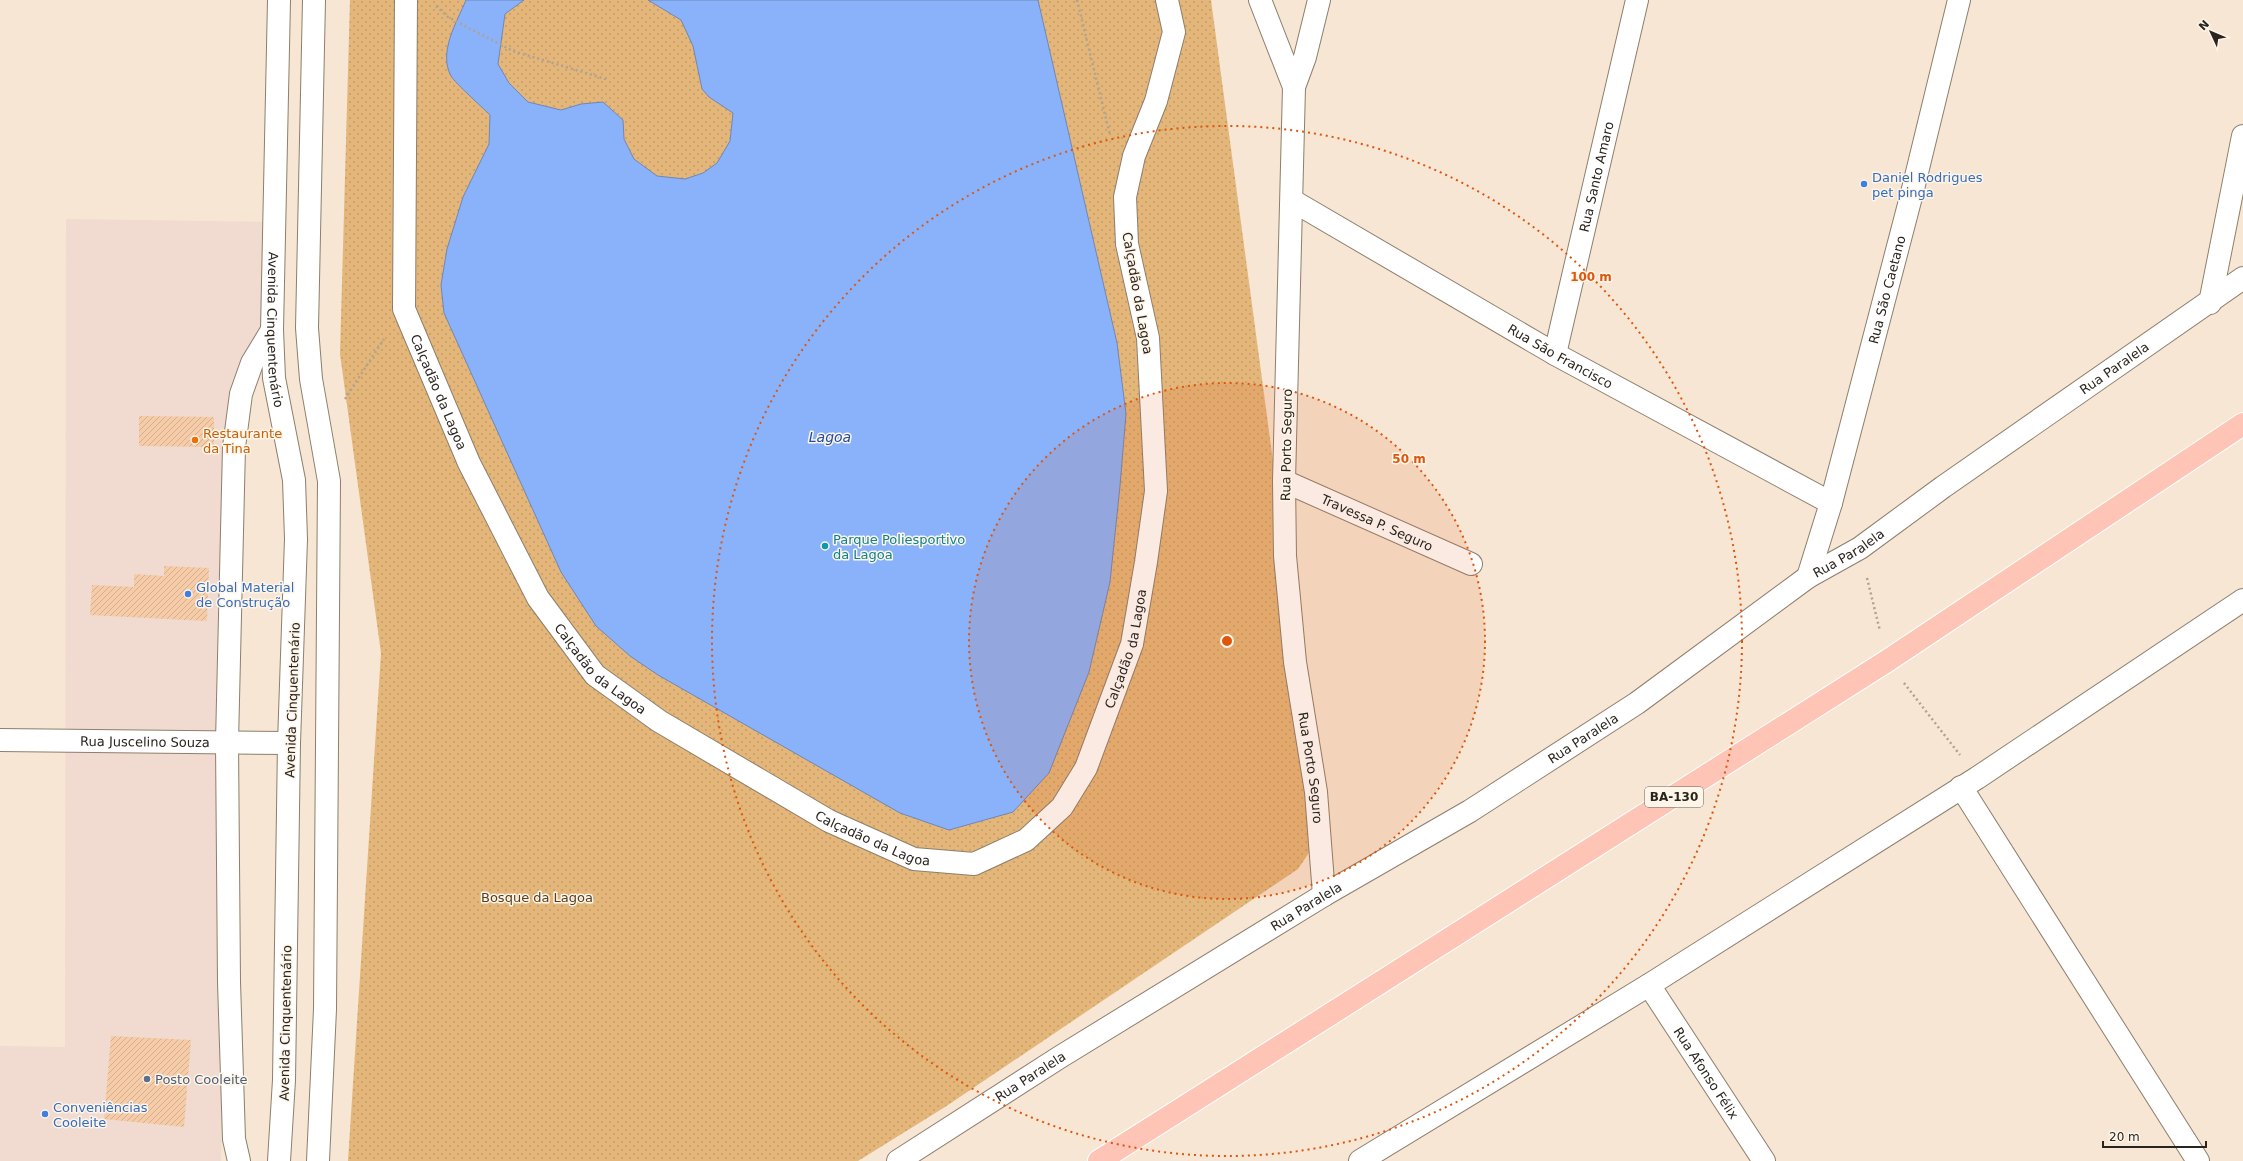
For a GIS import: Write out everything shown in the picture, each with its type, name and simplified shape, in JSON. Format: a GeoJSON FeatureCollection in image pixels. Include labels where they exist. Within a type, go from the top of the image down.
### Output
{"type":"FeatureCollection","features":[{"type":"Feature","properties":{"kind":"highway","name":"BA-130"},"geometry":{"type":"LineString","coordinates":[[1099,1161],[1887,661],[2243,424]]}},
{"type":"Feature","properties":{"kind":"street","name":"Avenida Cinquentenário"},"geometry":{"type":"LineString","coordinates":[[279,0],[272,330],[274,378],[294,480],[296,538],[295,605],[289,743],[284,1072],[279,1161]]}},
{"type":"Feature","properties":{"kind":"street"},"geometry":{"type":"LineString","coordinates":[[314,0],[306,328],[311,379],[322,434],[329,489],[324,1009],[318,1161]]}},
{"type":"Feature","properties":{"kind":"street","name":"Calçadão da Lagoa"},"geometry":{"type":"LineString","coordinates":[[406,0],[404,309],[469,463],[538,598],[595,675],[659,722],[829,821],[914,859],[974,864],[1026,840],[1062,807],[1086,768],[1132,644],[1156,491],[1148,338],[1127,244],[1126,197],[1134,156],[1156,101],[1174,32],[1167,0]]}},
{"type":"Feature","properties":{"kind":"street","name":"Rua Porto Seguro"},"geometry":{"type":"LineString","coordinates":[[1260,0],[1294,87],[1293,201],[1284,482],[1288,594],[1303,714],[1316,792],[1324,895]]}},
{"type":"Feature","properties":{"kind":"street"},"geometry":{"type":"LineString","coordinates":[[1294,87],[1305,57],[1319,0]]}},
{"type":"Feature","properties":{"kind":"street","name":"Rua Santo Amaro"},"geometry":{"type":"LineString","coordinates":[[1555,354],[1637,0]]}},
{"type":"Feature","properties":{"kind":"street","name":"Rua São Caetano"},"geometry":{"type":"LineString","coordinates":[[1808,577],[1831,504],[1912,193],[1959,0]]}},
{"type":"Feature","properties":{"kind":"street"},"geometry":{"type":"LineString","coordinates":[[2210,303],[2243,136]]}},
{"type":"Feature","properties":{"kind":"street","name":"Rua São Francisco"},"geometry":{"type":"LineString","coordinates":[[1293,201],[1555,354],[1831,504]]}},
{"type":"Feature","properties":{"kind":"street","name":"Rua Paralela"},"geometry":{"type":"LineString","coordinates":[[898,1161],[1060,1057],[1324,895],[1470,811],[1637,703],[1808,577],[1860,548],[1943,487],[2210,303],[2243,278]]}},
{"type":"Feature","properties":{"kind":"street"},"geometry":{"type":"LineString","coordinates":[[239,1161],[234,1139],[229,982],[227,742],[234,447],[241,394],[252,363],[272,330]]}},
{"type":"Feature","properties":{"kind":"street","name":"Travessa P. Seguro"},"geometry":{"type":"LineString","coordinates":[[1284,482],[1471,564]]}},
{"type":"Feature","properties":{"kind":"street"},"geometry":{"type":"LineString","coordinates":[[1360,1161],[1649,985],[1969,782],[2243,600]]}},
{"type":"Feature","properties":{"kind":"street","name":"Rua Juscelino Souza"},"geometry":{"type":"LineString","coordinates":[[0,740],[289,743]]}},
{"type":"Feature","properties":{"kind":"street"},"geometry":{"type":"LineString","coordinates":[[1969,782],[2198,1161]]}},
{"type":"Feature","properties":{"kind":"street","name":"Rua Afonso Félix"},"geometry":{"type":"LineString","coordinates":[[1649,985],[1764,1161]]}},
{"type":"Feature","properties":{"kind":"path"},"geometry":{"type":"LineString","coordinates":[[1077,0],[1111,137]]}},
{"type":"Feature","properties":{"kind":"path"},"geometry":{"type":"LineString","coordinates":[[434,4],[448,17],[513,51],[609,80]]}},
{"type":"Feature","properties":{"kind":"path"},"geometry":{"type":"LineString","coordinates":[[322,434],[404,309]]}},
{"type":"Feature","properties":{"kind":"path"},"geometry":{"type":"LineString","coordinates":[[1860,548],[1887,661],[1969,782]]}},
{"type":"Feature","properties":{"kind":"shaded area"},"geometry":{"type":"Polygon","coordinates":[[[66,219],[268,222],[268,299],[231,447],[230,748],[221,1161],[0,1161],[0,1046],[65,1047],[66,219]]]}},
{"type":"Feature","properties":{"kind":"green space","name":"Parque Poliesportivo da Lagoa"},"geometry":{"type":"Polygon","coordinates":[[[350,0],[1211,0],[1323,832],[1298,869],[945,1107],[858,1161],[348,1161],[381,653],[340,354],[350,0]]]}},
{"type":"Feature","properties":{"kind":"water","name":"Lagoa"},"geometry":{"type":"Polygon","coordinates":[[[466,0],[524,0],[505,14],[498,64],[509,83],[528,102],[561,110],[581,104],[603,102],[623,120],[624,139],[634,159],[657,176],[685,179],[703,173],[717,163],[730,141],[733,113],[709,97],[702,89],[693,46],[681,20],[648,0],[1038,0],[1117,343],[1126,414],[1110,582],[1089,672],[1049,773],[1013,812],[949,830],[900,813],[658,675],[630,656],[596,626],[561,572],[444,313],[441,285],[447,249],[463,197],[489,144],[490,115],[454,80],[448,67],[447,57],[450,37],[466,0]]]}},
{"type":"Feature","properties":{"kind":"building"},"geometry":{"type":"Polygon","coordinates":[[[139,416],[214,417],[214,447],[139,446],[139,416]]]}},
{"type":"Feature","properties":{"kind":"building"},"geometry":{"type":"Polygon","coordinates":[[[164,566],[209,568],[207,621],[90,615],[92,585],[134,587],[134,574],[164,576],[164,566]]]}},
{"type":"Feature","properties":{"kind":"building","name":"Posto Cooleite"},"geometry":{"type":"Polygon","coordinates":[[[111,1036],[191,1040],[184,1127],[104,1119],[111,1036]]]}},
{"type":"Feature","properties":{"kind":"place","name":"Daniel Rodrigues pet pinga"},"geometry":{"type":"Point","coordinates":[1864,184]}},
{"type":"Feature","properties":{"kind":"place","name":"Restaurante da Tina"},"geometry":{"type":"Point","coordinates":[195,440]}},
{"type":"Feature","properties":{"kind":"place","name":"Parque Poliesportivo da Lagoa"},"geometry":{"type":"Point","coordinates":[825,546]}},
{"type":"Feature","properties":{"kind":"place","name":"Global Material de Construção"},"geometry":{"type":"Point","coordinates":[188,594]}},
{"type":"Feature","properties":{"kind":"place","name":"Posto Cooleite"},"geometry":{"type":"Point","coordinates":[147,1079]}},
{"type":"Feature","properties":{"kind":"place","name":"Conveniências Cooleite"},"geometry":{"type":"Point","coordinates":[45,1114]}},
{"type":"Feature","properties":{"kind":"park label","name":"Bosque da Lagoa"},"geometry":{"type":"Point","coordinates":[537,897]}}]}
